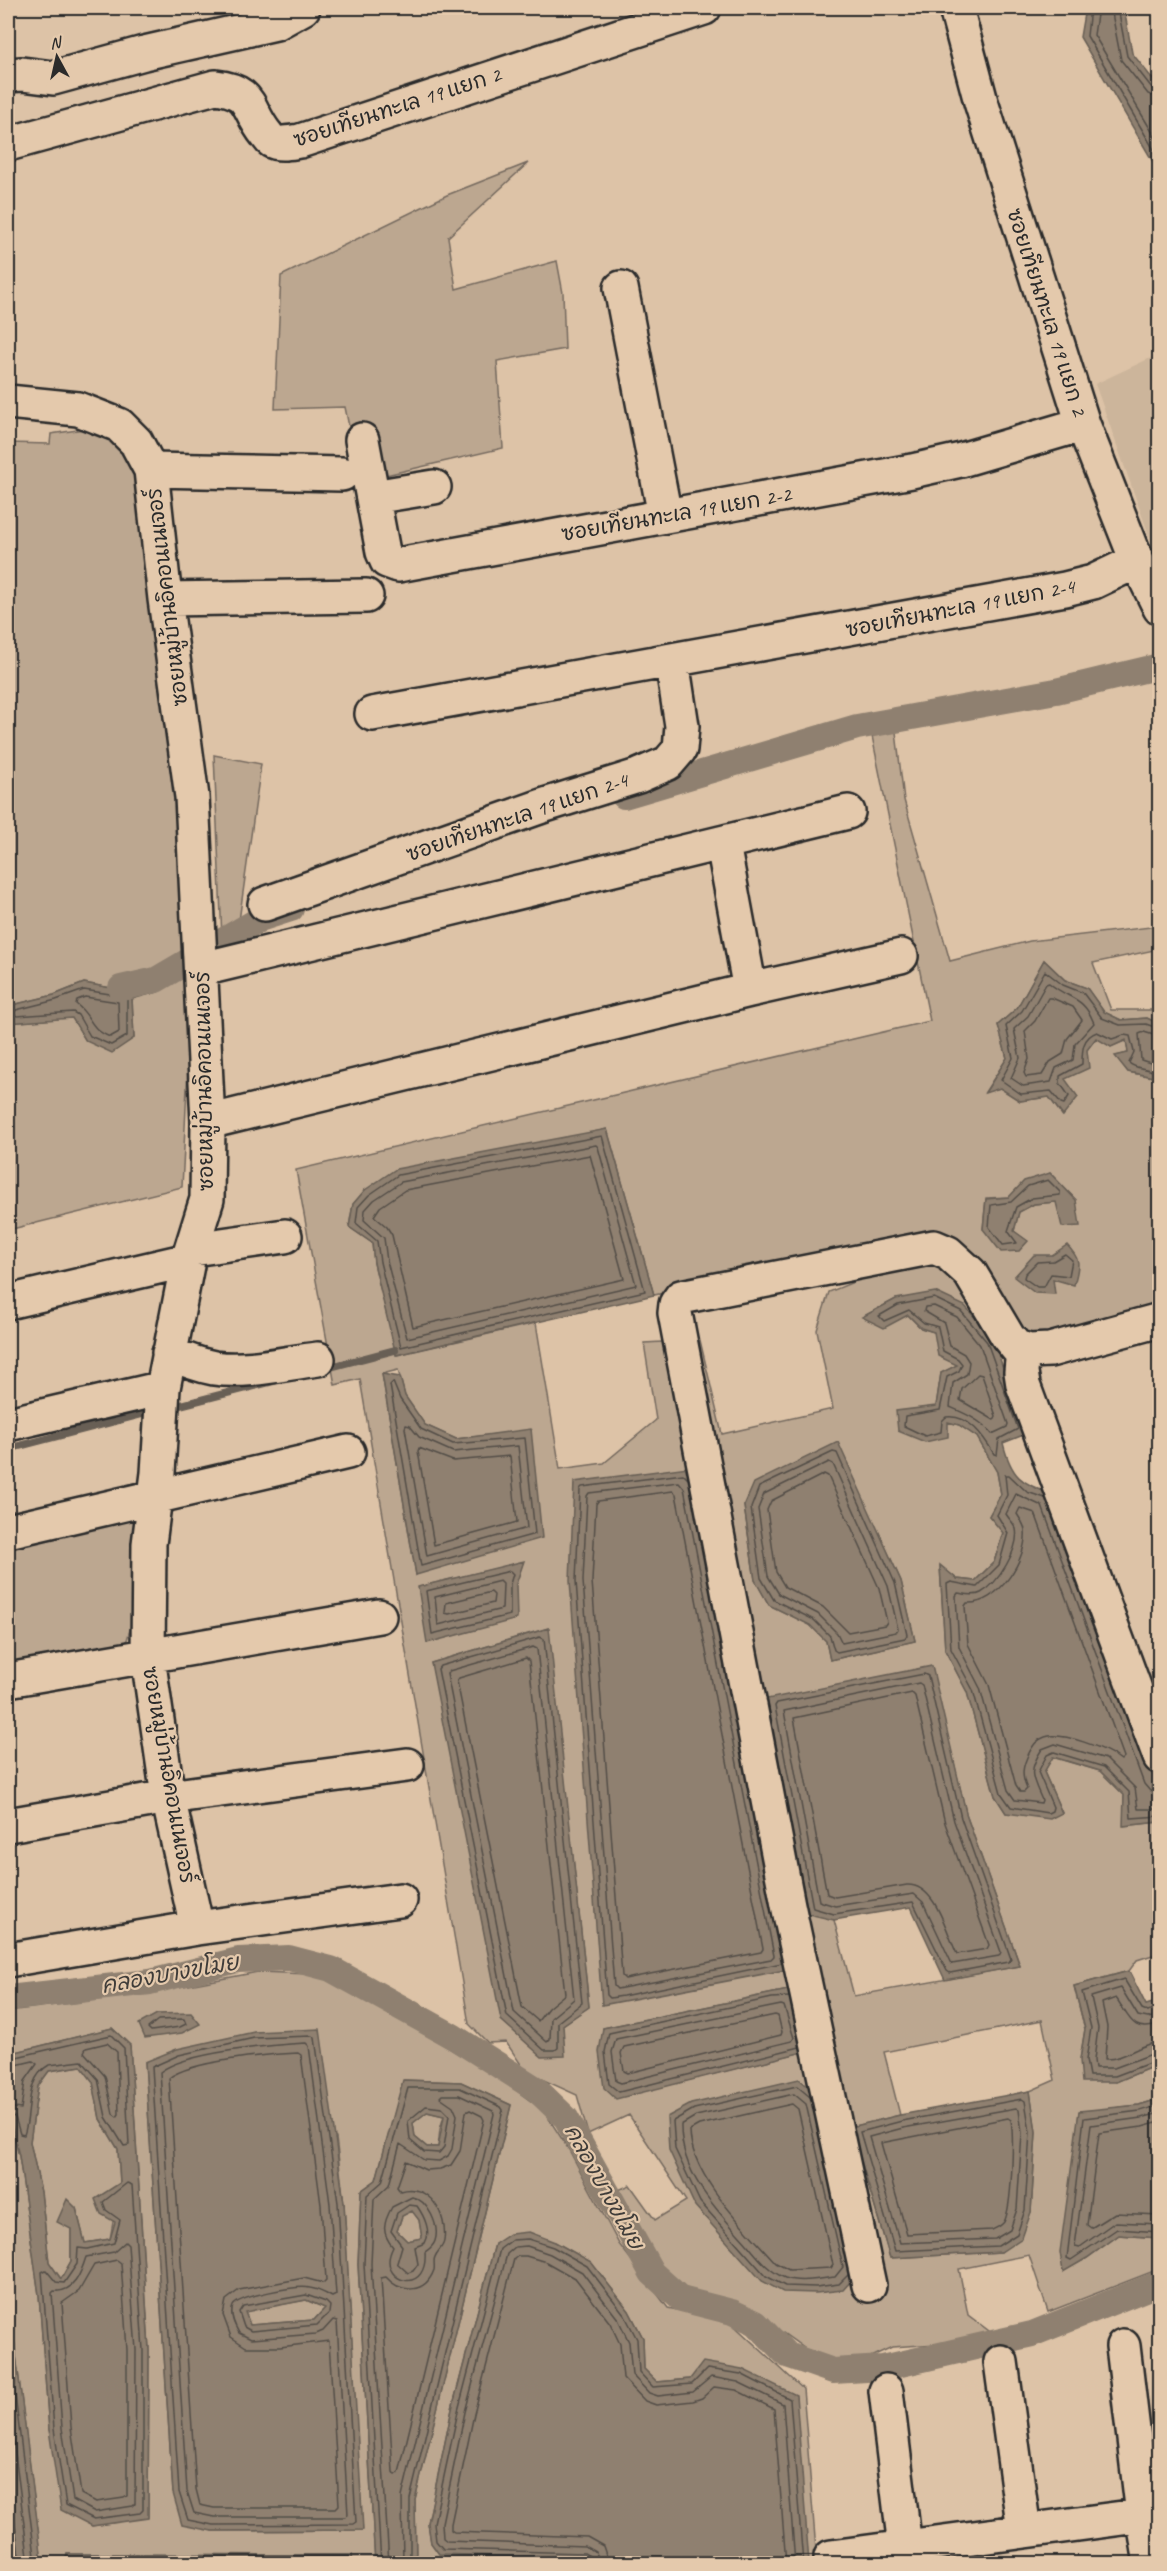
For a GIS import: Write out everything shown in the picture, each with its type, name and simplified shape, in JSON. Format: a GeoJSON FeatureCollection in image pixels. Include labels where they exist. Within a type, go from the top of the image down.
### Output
{"type":"FeatureCollection","features":[{"type":"Feature","properties":{"kind":"street"},"geometry":{"type":"LineString","coordinates":[[8,75],[22,74],[53,78],[144,53],[276,23],[303,8]]}},
{"type":"Feature","properties":{"kind":"street","name":"ซอยเทียนทะเล 19 แยก 2"},"geometry":{"type":"LineString","coordinates":[[8,144],[215,87],[232,89],[250,103],[261,127],[272,141],[282,143],[300,141],[704,8]]}},
{"type":"Feature","properties":{"kind":"street","name":"ซอยเทียนทะเล 19 แยก 2"},"geometry":{"type":"LineString","coordinates":[[956,8],[984,113],[1083,424],[1137,561],[1160,608]]}},
{"type":"Feature","properties":{"kind":"street"},"geometry":{"type":"LineString","coordinates":[[621,288],[665,516]]}},
{"type":"Feature","properties":{"kind":"street","name":"ซอยหมู่บ้านอิคอนเนเจอร์"},"geometry":{"type":"LineString","coordinates":[[8,402],[78,410],[119,425],[136,442],[151,470],[165,599],[192,797],[208,1122],[207,1198],[190,1255],[169,1353],[162,1404],[149,1544],[148,1657],[168,1797],[197,1928]]}},
{"type":"Feature","properties":{"kind":"street","name":"ซอยเทียนทะเล 19 แยก 2-2"},"geometry":{"type":"LineString","coordinates":[[363,440],[383,552],[387,561],[398,565],[922,469],[973,457],[1083,424]]}},
{"type":"Feature","properties":{"kind":"street"},"geometry":{"type":"LineString","coordinates":[[151,470],[342,474]]}},
{"type":"Feature","properties":{"kind":"street"},"geometry":{"type":"LineString","coordinates":[[373,496],[434,488]]}},
{"type":"Feature","properties":{"kind":"street","name":"ซอยเทียนทะเล 19 แยก 2-4"},"geometry":{"type":"LineString","coordinates":[[372,714],[1065,589],[1093,582],[1137,561]]}},
{"type":"Feature","properties":{"kind":"street"},"geometry":{"type":"LineString","coordinates":[[165,599],[366,596]]}},
{"type":"Feature","properties":{"kind":"street","name":"ซอยเทียนทะเล 19 แยก 2-4"},"geometry":{"type":"LineString","coordinates":[[265,904],[545,805],[638,776],[668,763],[680,749],[682,726],[672,661]]}},
{"type":"Feature","properties":{"kind":"street"},"geometry":{"type":"LineString","coordinates":[[202,969],[848,812]]}},
{"type":"Feature","properties":{"kind":"street"},"geometry":{"type":"LineString","coordinates":[[723,844],[750,990]]}},
{"type":"Feature","properties":{"kind":"street"},"geometry":{"type":"LineString","coordinates":[[208,1122],[750,990],[901,956]]}},
{"type":"Feature","properties":{"kind":"street"},"geometry":{"type":"LineString","coordinates":[[8,1302],[190,1255],[285,1236]]}},
{"type":"Feature","properties":{"kind":"street"},"geometry":{"type":"LineString","coordinates":[[869,2285],[785,1894],[675,1313],[676,1304],[681,1297],[934,1247],[948,1253],[970,1273],[1008,1337],[1017,1347],[1029,1351],[1050,1350],[1160,1320]]}},
{"type":"Feature","properties":{"kind":"street"},"geometry":{"type":"LineString","coordinates":[[1023,1349],[1023,1385],[1147,1682],[1160,1757]]}},
{"type":"Feature","properties":{"kind":"street"},"geometry":{"type":"LineString","coordinates":[[169,1353],[196,1364],[216,1368],[241,1368],[318,1359]]}},
{"type":"Feature","properties":{"kind":"street"},"geometry":{"type":"LineString","coordinates":[[8,1424],[162,1404]]}},
{"type":"Feature","properties":{"kind":"street"},"geometry":{"type":"LineString","coordinates":[[8,1531],[348,1452]]}},
{"type":"Feature","properties":{"kind":"street"},"geometry":{"type":"LineString","coordinates":[[8,1680],[379,1616]]}},
{"type":"Feature","properties":{"kind":"street"},"geometry":{"type":"LineString","coordinates":[[8,1825],[168,1797],[407,1765]]}},
{"type":"Feature","properties":{"kind":"street"},"geometry":{"type":"LineString","coordinates":[[8,1960],[197,1928],[400,1900]]}},
{"type":"Feature","properties":{"kind":"street"},"geometry":{"type":"LineString","coordinates":[[1123,2346],[1151,2514],[1151,2564]]}},
{"type":"Feature","properties":{"kind":"street"},"geometry":{"type":"LineString","coordinates":[[1001,2362],[1024,2531]]}},
{"type":"Feature","properties":{"kind":"street"},"geometry":{"type":"LineString","coordinates":[[886,2391],[904,2547]]}},
{"type":"Feature","properties":{"kind":"street"},"geometry":{"type":"LineString","coordinates":[[831,2557],[1151,2514]]}},
{"type":"Feature","properties":{"kind":"shaded area"},"geometry":{"type":"Polygon","coordinates":[[[528,163],[448,237],[456,289],[557,261],[563,293],[565,349],[497,361],[503,448],[360,481],[345,407],[275,409],[281,276],[447,195],[528,163]]]}},
{"type":"Feature","properties":{"kind":"shaded area"},"geometry":{"type":"Polygon","coordinates":[[[1159,354],[1159,563],[1095,384],[1159,354]]]}},
{"type":"Feature","properties":{"kind":"shaded area"},"geometry":{"type":"Polygon","coordinates":[[[84,429],[119,437],[134,470],[185,797],[189,1048],[182,1187],[8,1230],[8,1023],[72,1017],[86,1041],[134,1038],[132,998],[158,992],[156,980],[111,988],[84,983],[54,995],[8,1006],[8,443],[50,444],[51,434],[84,429]]]}},
{"type":"Feature","properties":{"kind":"shaded area"},"geometry":{"type":"Polygon","coordinates":[[[871,731],[896,732],[904,800],[950,961],[1030,941],[1159,926],[1159,949],[1093,963],[1111,1010],[1159,1010],[1159,1024],[1147,1018],[1121,1020],[1104,1012],[1087,988],[1065,980],[1044,960],[1017,1008],[998,1025],[1007,1058],[985,1092],[1000,1088],[1020,1101],[1049,1097],[1062,1115],[1064,1079],[1097,1037],[1111,1047],[1127,1040],[1128,1053],[1116,1056],[1128,1072],[1153,1077],[1159,1109],[1159,1309],[1033,1339],[1010,1324],[988,1270],[959,1248],[916,1241],[654,1295],[607,1129],[365,1190],[353,1204],[349,1227],[372,1243],[374,1263],[397,1355],[536,1323],[560,1469],[604,1463],[656,1420],[644,1343],[700,1340],[722,1434],[833,1409],[817,1330],[829,1292],[900,1263],[924,1259],[957,1274],[993,1339],[896,1299],[863,1317],[908,1315],[921,1328],[934,1332],[958,1365],[941,1373],[936,1406],[948,1421],[959,1425],[977,1437],[997,1472],[1001,1494],[989,1516],[1003,1532],[994,1562],[975,1581],[957,1579],[940,1566],[945,1650],[967,1692],[995,1796],[1006,1813],[1062,1813],[1044,1772],[1052,1757],[1100,1771],[1124,1795],[1124,1826],[1159,1822],[1159,1953],[1137,1960],[1129,1971],[1074,1986],[1085,2029],[1080,2059],[1116,2082],[1159,2064],[1159,2099],[1139,2105],[1079,2112],[1063,2271],[1087,2258],[1119,2235],[1159,2238],[1159,2269],[1048,2312],[1029,2255],[959,2269],[968,2315],[993,2334],[966,2342],[892,2347],[866,2359],[834,2363],[811,2353],[758,2315],[714,2299],[682,2291],[647,2250],[616,2191],[630,2185],[655,2220],[686,2201],[629,2115],[588,2134],[577,2095],[526,2072],[506,2042],[488,2043],[469,2024],[360,1379],[335,1385],[296,1170],[930,1021],[871,731]],[[1050,1173],[1009,1197],[986,1198],[983,1229],[1027,1241],[1014,1231],[1019,1212],[1034,1204],[1076,1200],[1050,1173]],[[398,1370],[382,1374],[416,1575],[531,1430],[456,1439],[425,1425],[405,1396],[398,1370]],[[744,1506],[755,1580],[769,1605],[810,1625],[826,1641],[830,1660],[915,1641],[901,1581],[878,1531],[744,1506]],[[523,1562],[418,1587],[516,1584],[523,1562]],[[548,1628],[431,1663],[562,2025],[589,2007],[548,1628]],[[931,1667],[834,1920],[854,1996],[1020,1966],[967,1817],[931,1667]],[[793,1989],[603,2028],[616,2098],[811,2050],[793,1989]],[[1042,2020],[884,2052],[900,2115],[851,2127],[890,2258],[1001,2252],[1031,2212],[1036,2132],[1030,2091],[1055,2080],[1042,2020]]]}},
{"type":"Feature","properties":{"kind":"shaded area"},"geometry":{"type":"Polygon","coordinates":[[[214,755],[261,764],[237,935],[222,938],[214,755]]]}},
{"type":"Feature","properties":{"kind":"shaded area"},"geometry":{"type":"Polygon","coordinates":[[[133,1513],[141,1532],[135,1613],[126,1643],[8,1665],[8,1537],[133,1513]]]}},
{"type":"Feature","properties":{"kind":"shaded area"},"geometry":{"type":"Polygon","coordinates":[[[258,1972],[309,1974],[339,1982],[502,2080],[544,2111],[569,2150],[619,2244],[668,2308],[728,2320],[803,2389],[817,2563],[809,2563],[690,2379],[657,2382],[644,2369],[643,2338],[629,2311],[591,2262],[555,2242],[495,2244],[452,2409],[428,2523],[431,2543],[439,2554],[583,2559],[590,2563],[416,2563],[415,2500],[511,2105],[461,2082],[404,2080],[376,2180],[361,2191],[358,2264],[375,2563],[353,2563],[351,2555],[67,2554],[65,2563],[42,2563],[8,2292],[8,2110],[19,2156],[39,2295],[49,2430],[92,2526],[148,2517],[149,2349],[130,2045],[112,2028],[8,2054],[8,2011],[136,1995],[258,1972]],[[145,2062],[173,2493],[212,2531],[362,2530],[344,2203],[336,2138],[145,2062]]]}},
{"type":"Feature","properties":{"kind":"shaded area"},"geometry":{"type":"Polygon","coordinates":[[[81,2066],[93,2081],[100,2119],[118,2149],[120,2183],[110,2239],[85,2243],[76,2208],[71,2229],[71,2261],[61,2279],[49,2262],[41,2192],[30,2142],[38,2086],[49,2071],[81,2066]]]}},
{"type":"Feature","properties":{"kind":"shaded area"},"geometry":{"type":"Polygon","coordinates":[[[427,2112],[444,2116],[438,2147],[427,2147],[415,2137],[413,2123],[427,2112]]]}},
{"type":"Feature","properties":{"kind":"shaded area"},"geometry":{"type":"Polygon","coordinates":[[[412,2210],[419,2220],[422,2238],[407,2241],[397,2231],[402,2216],[412,2210]]]}},
{"type":"Feature","properties":{"kind":"shaded area"},"geometry":{"type":"Polygon","coordinates":[[[306,2300],[325,2308],[314,2320],[250,2325],[245,2311],[306,2300]]]}},
{"type":"Feature","properties":{"kind":"water"},"geometry":{"type":"Polygon","coordinates":[[[1085,8],[1124,8],[1132,53],[1159,87],[1159,172],[1080,37],[1085,8]]]}},
{"type":"Feature","properties":{"kind":"water"},"geometry":{"type":"Polygon","coordinates":[[[1044,960],[1065,980],[1087,988],[1104,1012],[1121,1020],[1147,1018],[1159,1024],[1159,1109],[1153,1077],[1128,1072],[1115,1056],[1128,1053],[1126,1040],[1111,1047],[1096,1038],[1087,1050],[1089,1068],[1065,1079],[1078,1097],[1063,1116],[1049,1097],[1020,1101],[1000,1088],[985,1093],[1007,1058],[998,1025],[1017,1008],[1044,960]]]}},
{"type":"Feature","properties":{"kind":"water"},"geometry":{"type":"Polygon","coordinates":[[[156,980],[158,992],[132,999],[134,1038],[112,1053],[86,1041],[72,1018],[8,1023],[8,1006],[54,995],[84,983],[111,988],[156,980]]]}},
{"type":"Feature","properties":{"kind":"water"},"geometry":{"type":"Polygon","coordinates":[[[607,1129],[654,1295],[396,1355],[374,1263],[372,1243],[349,1227],[353,1204],[365,1190],[396,1169],[607,1129]]]}},
{"type":"Feature","properties":{"kind":"water"},"geometry":{"type":"Polygon","coordinates":[[[1050,1173],[1076,1200],[1080,1226],[1062,1227],[1056,1202],[1034,1204],[1019,1212],[1014,1231],[1028,1241],[1019,1251],[1001,1252],[983,1229],[986,1199],[1009,1197],[1024,1181],[1050,1173]]]}},
{"type":"Feature","properties":{"kind":"water"},"geometry":{"type":"Polygon","coordinates":[[[1067,1245],[1075,1255],[1078,1264],[1074,1285],[1053,1279],[1055,1294],[1035,1293],[1014,1277],[1034,1255],[1052,1255],[1067,1245]]]}},
{"type":"Feature","properties":{"kind":"water"},"geometry":{"type":"Polygon","coordinates":[[[935,1292],[965,1306],[993,1339],[1026,1434],[1003,1443],[1006,1454],[1019,1477],[1032,1486],[1052,1494],[1159,1787],[1159,1822],[1123,1826],[1124,1795],[1100,1771],[1053,1757],[1044,1772],[1062,1813],[1050,1819],[1006,1813],[995,1796],[967,1692],[945,1650],[940,1565],[957,1579],[975,1581],[994,1562],[1003,1533],[989,1516],[1001,1494],[997,1472],[977,1437],[959,1425],[948,1422],[948,1437],[925,1442],[898,1431],[896,1411],[936,1406],[941,1373],[957,1365],[938,1356],[934,1332],[921,1328],[908,1315],[884,1328],[862,1317],[896,1299],[935,1292]]]}},
{"type":"Feature","properties":{"kind":"water"},"geometry":{"type":"Polygon","coordinates":[[[382,1374],[400,1377],[405,1396],[425,1425],[456,1439],[531,1429],[542,1538],[416,1575],[382,1374]]]}},
{"type":"Feature","properties":{"kind":"water"},"geometry":{"type":"Polygon","coordinates":[[[838,1442],[901,1581],[915,1641],[830,1660],[826,1641],[810,1625],[769,1605],[755,1580],[744,1506],[754,1483],[838,1442]]]}},
{"type":"Feature","properties":{"kind":"water"},"geometry":{"type":"Polygon","coordinates":[[[688,1467],[790,1969],[602,2005],[570,1581],[574,1482],[688,1467]]]}},
{"type":"Feature","properties":{"kind":"water"},"geometry":{"type":"Polygon","coordinates":[[[524,1561],[516,1584],[517,1619],[427,1643],[418,1587],[524,1561]]]}},
{"type":"Feature","properties":{"kind":"water"},"geometry":{"type":"Polygon","coordinates":[[[549,1628],[589,2007],[563,2025],[565,2056],[542,2057],[501,2020],[431,1663],[549,1628]]]}},
{"type":"Feature","properties":{"kind":"water"},"geometry":{"type":"Polygon","coordinates":[[[932,1666],[967,1817],[1020,1966],[945,1980],[911,1907],[834,1920],[808,1914],[767,1699],[932,1666]]]}},
{"type":"Feature","properties":{"kind":"water"},"geometry":{"type":"Polygon","coordinates":[[[1129,1971],[1146,2005],[1159,2001],[1159,2064],[1116,2082],[1082,2082],[1080,2060],[1085,2029],[1074,1986],[1129,1971]]]}},
{"type":"Feature","properties":{"kind":"water"},"geometry":{"type":"Polygon","coordinates":[[[793,1989],[811,2050],[616,2099],[604,2088],[599,2052],[603,2028],[793,1989]]]}},
{"type":"Feature","properties":{"kind":"water"},"geometry":{"type":"Polygon","coordinates":[[[191,2013],[200,2024],[182,2033],[145,2038],[139,2024],[157,2014],[191,2013]]]}},
{"type":"Feature","properties":{"kind":"water"},"geometry":{"type":"Polygon","coordinates":[[[112,2028],[130,2045],[149,2350],[148,2518],[92,2526],[61,2510],[49,2430],[39,2295],[19,2156],[8,2110],[8,2054],[112,2028]],[[81,2066],[49,2071],[38,2086],[30,2142],[41,2192],[49,2262],[61,2279],[71,2261],[71,2229],[57,2222],[67,2199],[76,2208],[85,2243],[110,2239],[115,2222],[101,2214],[95,2199],[120,2183],[118,2149],[100,2119],[93,2082],[81,2066]]]}},
{"type":"Feature","properties":{"kind":"water"},"geometry":{"type":"Polygon","coordinates":[[[320,2029],[344,2203],[363,2530],[212,2531],[182,2525],[173,2493],[145,2062],[177,2049],[254,2032],[320,2029]],[[306,2300],[245,2312],[250,2325],[314,2320],[325,2308],[306,2300]]]}},
{"type":"Feature","properties":{"kind":"water"},"geometry":{"type":"Polygon","coordinates":[[[799,2079],[818,2095],[858,2273],[843,2290],[816,2293],[783,2292],[762,2281],[695,2206],[669,2150],[667,2117],[691,2104],[799,2079]]]}},
{"type":"Feature","properties":{"kind":"water"},"geometry":{"type":"Polygon","coordinates":[[[403,2080],[461,2082],[511,2105],[415,2500],[416,2563],[375,2563],[358,2264],[361,2191],[376,2180],[403,2080]],[[427,2112],[413,2123],[415,2137],[427,2147],[438,2147],[444,2116],[427,2112]],[[412,2211],[402,2216],[397,2231],[407,2241],[422,2238],[419,2220],[412,2211]]]}},
{"type":"Feature","properties":{"kind":"water"},"geometry":{"type":"Polygon","coordinates":[[[1030,2091],[1036,2132],[1031,2212],[1022,2238],[1001,2252],[890,2258],[851,2127],[900,2115],[1030,2091]]]}},
{"type":"Feature","properties":{"kind":"water"},"geometry":{"type":"Polygon","coordinates":[[[1159,2099],[1159,2238],[1119,2235],[1063,2272],[1060,2252],[1079,2111],[1139,2105],[1159,2099]]]}},
{"type":"Feature","properties":{"kind":"water"},"geometry":{"type":"Polygon","coordinates":[[[529,2232],[555,2242],[591,2262],[629,2311],[643,2338],[644,2369],[657,2382],[690,2379],[703,2362],[742,2369],[796,2395],[809,2563],[590,2564],[583,2559],[439,2554],[431,2543],[428,2523],[452,2409],[495,2244],[510,2234],[529,2232]]]}},
{"type":"Feature","properties":{"kind":"water"},"geometry":{"type":"Polygon","coordinates":[[[8,2292],[39,2536],[42,2563],[8,2563],[8,2292]]]}},
{"type":"Feature","properties":{"kind":"water"},"geometry":{"type":"Polygon","coordinates":[[[67,2554],[352,2555],[353,2563],[65,2563],[67,2554]]]}},
{"type":"Feature","properties":{"kind":"waterway"},"geometry":{"type":"LineString","coordinates":[[624,796],[857,727],[1056,691],[1160,666]]}},
{"type":"Feature","properties":{"kind":"waterway"},"geometry":{"type":"LineString","coordinates":[[121,988],[156,980],[260,919],[291,909]]}},
{"type":"Feature","properties":{"kind":"waterway"},"geometry":{"type":"LineString","coordinates":[[323,1369],[395,1350]]}},
{"type":"Feature","properties":{"kind":"waterway"},"geometry":{"type":"LineString","coordinates":[[169,1408],[274,1381]]}},
{"type":"Feature","properties":{"kind":"waterway"},"geometry":{"type":"LineString","coordinates":[[8,1449],[154,1411]]}},
{"type":"Feature","properties":{"kind":"waterway","name":"คลองบางขโมย"},"geometry":{"type":"LineString","coordinates":[[8,1998],[150,1982],[238,1960],[289,1958],[331,1969],[454,2037],[536,2089],[566,2118],[652,2273],[681,2299],[732,2312],[756,2323],[787,2355],[833,2371],[883,2368],[1032,2334],[1160,2283]]}}]}
